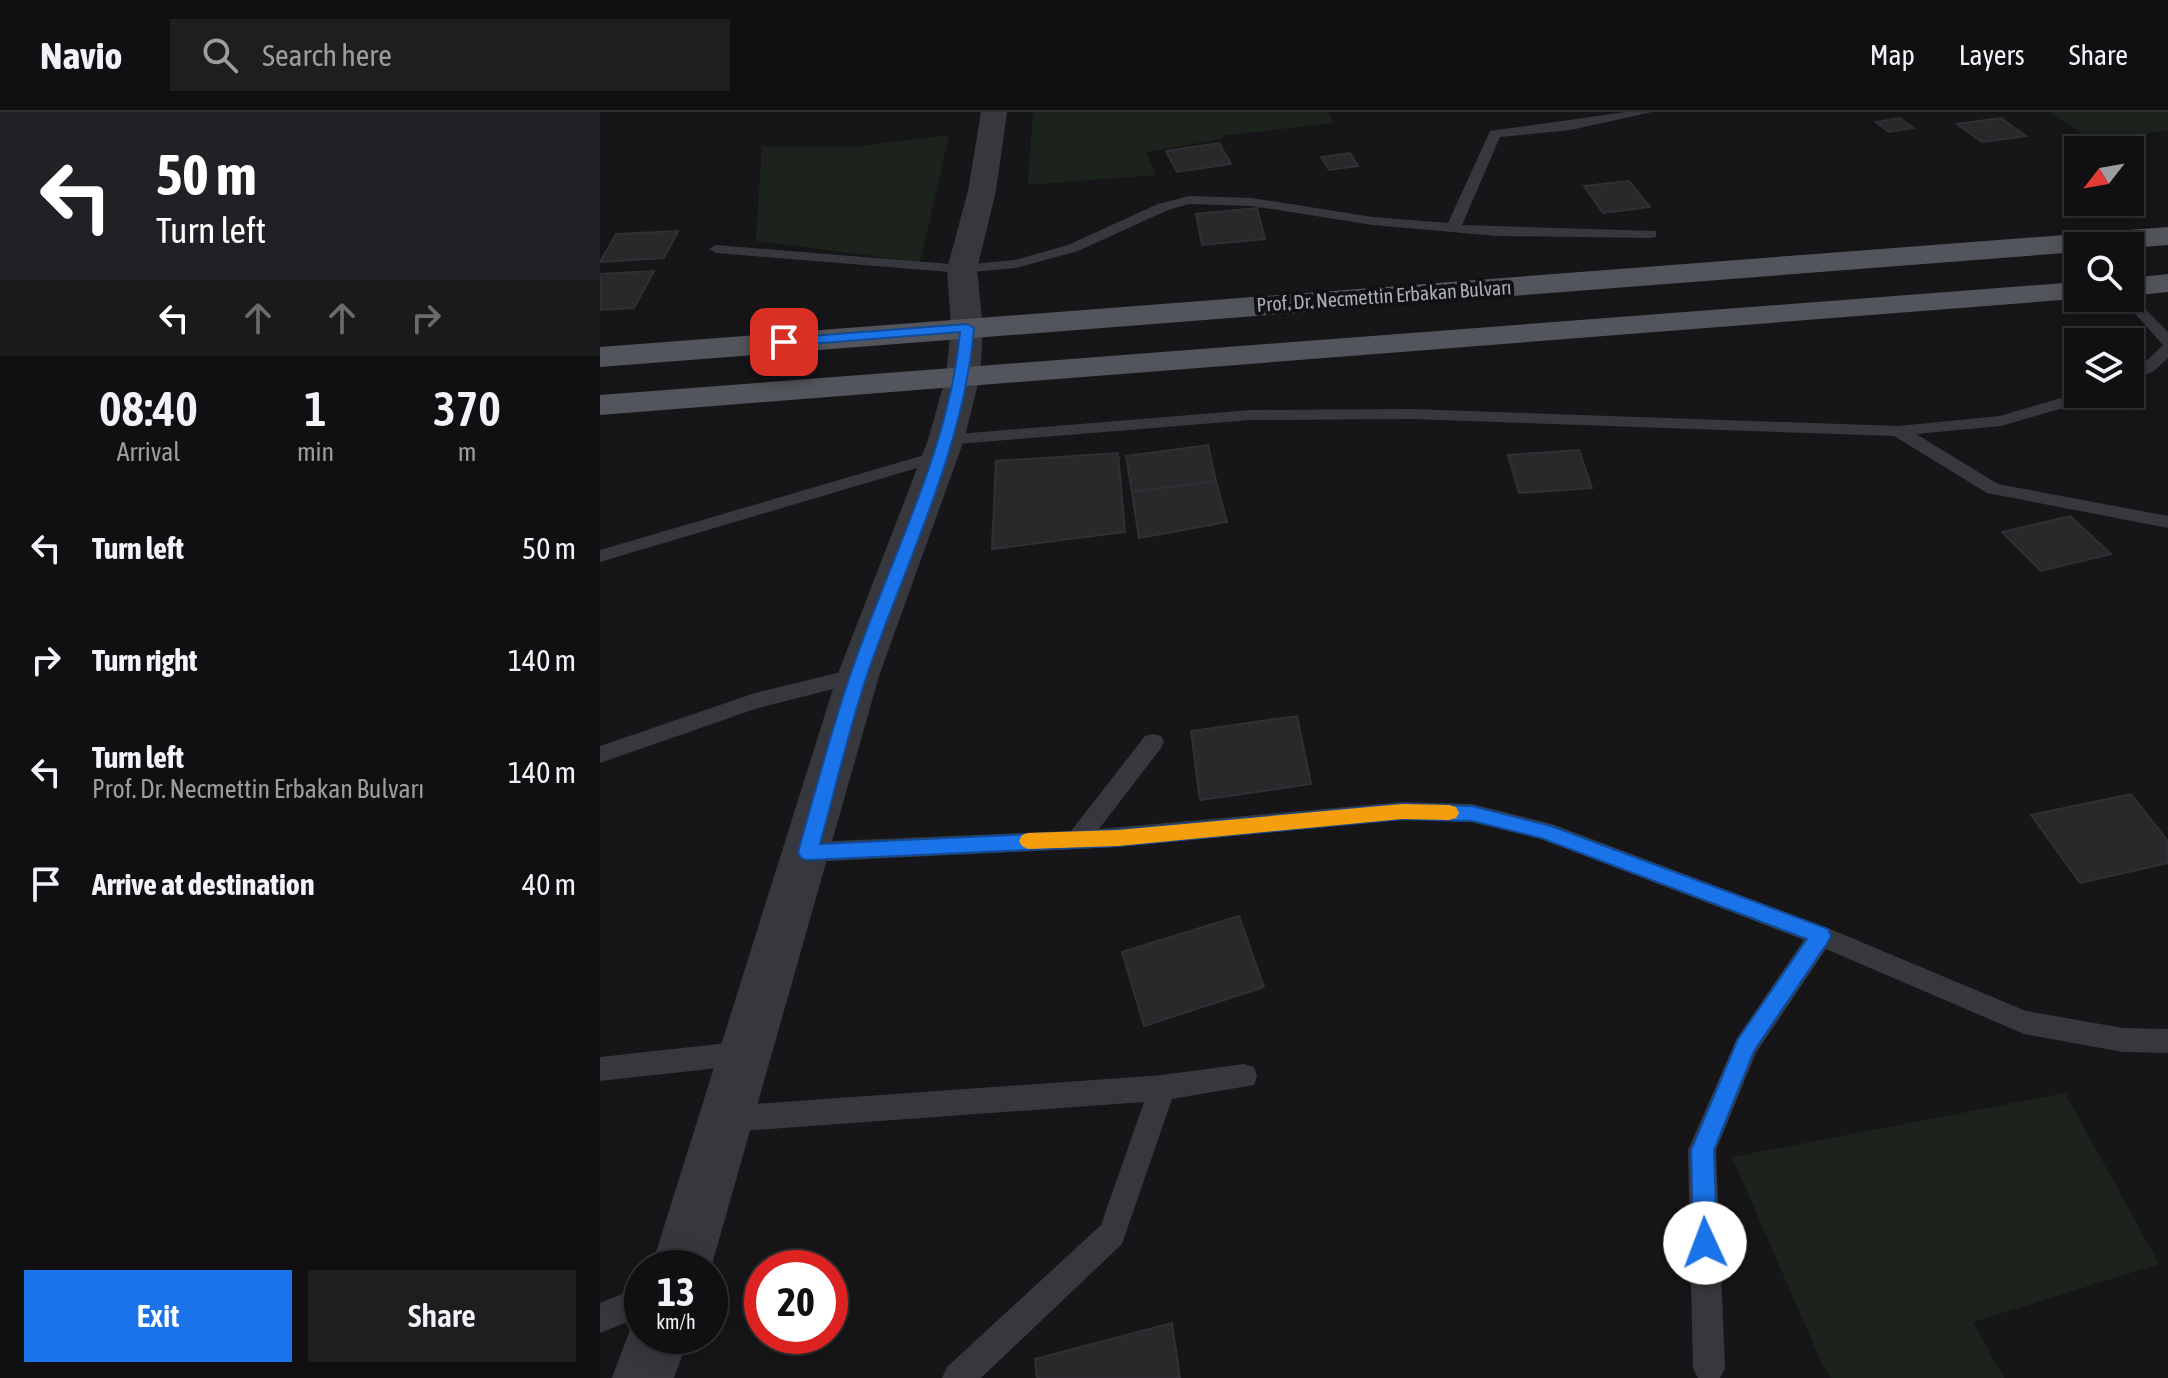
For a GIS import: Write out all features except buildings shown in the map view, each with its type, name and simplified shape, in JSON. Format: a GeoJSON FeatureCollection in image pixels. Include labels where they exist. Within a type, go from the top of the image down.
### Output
{"type":"FeatureCollection","features":[{"type":"Feature","properties":{"kind":"main road","name":"Prof. Dr. Necmettin Erbakan Bulvarı"},"geometry":{"type":"LineString","coordinates":[[600,357],[2168,236]]}},
{"type":"Feature","properties":{"kind":"main road"},"geometry":{"type":"LineString","coordinates":[[2144,286],[2168,283]]}},
{"type":"Feature","properties":{"kind":"main road","name":"Prof. Dr. Necmettin Erbakan Bulvarı"},"geometry":{"type":"LineString","coordinates":[[600,405],[2064,292]]}},
{"type":"Feature","properties":{"kind":"street"},"geometry":{"type":"LineString","coordinates":[[686,1250],[858,676],[942,448],[963,376],[967,328],[962,269],[982,191],[994,112]]}},
{"type":"Feature","properties":{"kind":"street"},"geometry":{"type":"LineString","coordinates":[[643,1378],[652,1354]]}},
{"type":"Feature","properties":{"kind":"lane"},"geometry":{"type":"LineString","coordinates":[[1453,228],[1495,134],[1571,126],[1646,112]]}},
{"type":"Feature","properties":{"kind":"lane"},"geometry":{"type":"LineString","coordinates":[[716,249],[962,269],[1016,264],[1073,248],[1163,207],[1189,200],[1252,202],[1373,221],[1497,232],[1651,234]]}},
{"type":"Feature","properties":{"kind":"lane"},"geometry":{"type":"LineString","coordinates":[[2141,312],[2168,342]]}},
{"type":"Feature","properties":{"kind":"lane"},"geometry":{"type":"LineString","coordinates":[[2144,370],[2168,349]]}},
{"type":"Feature","properties":{"kind":"lane"},"geometry":{"type":"LineString","coordinates":[[600,556],[942,448],[1251,415],[1367,414],[1898,431],[2001,421],[2064,402]]}},
{"type":"Feature","properties":{"kind":"lane"},"geometry":{"type":"LineString","coordinates":[[1898,431],[1993,489],[2168,522]]}},
{"type":"Feature","properties":{"kind":"lane"},"geometry":{"type":"LineString","coordinates":[[600,755],[755,701],[858,676]]}},
{"type":"Feature","properties":{"kind":"lane"},"geometry":{"type":"LineString","coordinates":[[1079,838],[1153,742]]}},
{"type":"Feature","properties":{"kind":"lane"},"geometry":{"type":"LineString","coordinates":[[807,852],[1118,838],[1402,811],[1472,813],[1544,831],[1821,936],[2024,1022],[2123,1040],[2168,1041]]}},
{"type":"Feature","properties":{"kind":"lane"},"geometry":{"type":"LineString","coordinates":[[1709,1368],[1702,1150],[1746,1046],[1821,936]]}},
{"type":"Feature","properties":{"kind":"lane"},"geometry":{"type":"LineString","coordinates":[[600,1069],[747,1053]]}},
{"type":"Feature","properties":{"kind":"lane"},"geometry":{"type":"LineString","coordinates":[[726,1119],[1162,1088],[1244,1076]]}},
{"type":"Feature","properties":{"kind":"lane"},"geometry":{"type":"LineString","coordinates":[[958,1378],[1112,1234],[1162,1088]]}},
{"type":"Feature","properties":{"kind":"lane"},"geometry":{"type":"LineString","coordinates":[[600,1318],[624,1308]]}},
{"type":"Feature","properties":{"kind":"shaded area"},"geometry":{"type":"Polygon","coordinates":[[[1033,112],[1328,112],[1334,123],[1221,136],[1223,139],[1146,152],[1156,175],[1028,185],[1033,112]]]}},
{"type":"Feature","properties":{"kind":"shaded area"},"geometry":{"type":"Polygon","coordinates":[[[2050,112],[2168,112],[2168,130],[2132,136],[2086,136],[2050,112]]]}},
{"type":"Feature","properties":{"kind":"shaded area"},"geometry":{"type":"Polygon","coordinates":[[[949,135],[920,262],[756,241],[762,146],[851,147],[949,135]]]}},
{"type":"Feature","properties":{"kind":"shaded area"},"geometry":{"type":"Polygon","coordinates":[[[2065,1093],[2159,1264],[1973,1322],[2004,1378],[1832,1378],[1824,1368],[1732,1157],[2065,1093]]]}},
{"type":"Feature","properties":{"kind":"slow traffic"},"geometry":{"type":"LineString","coordinates":[[1028,841],[1118,838],[1402,811],[1449,813]]}},
{"type":"Feature","properties":{"kind":"route"},"geometry":{"type":"LineString","coordinates":[[784,342],[967,328],[963,376],[946,440],[858,676],[807,852],[1118,838],[1402,811],[1472,813],[1544,831],[1821,936],[1746,1046],[1702,1150],[1705,1243]]}}]}
